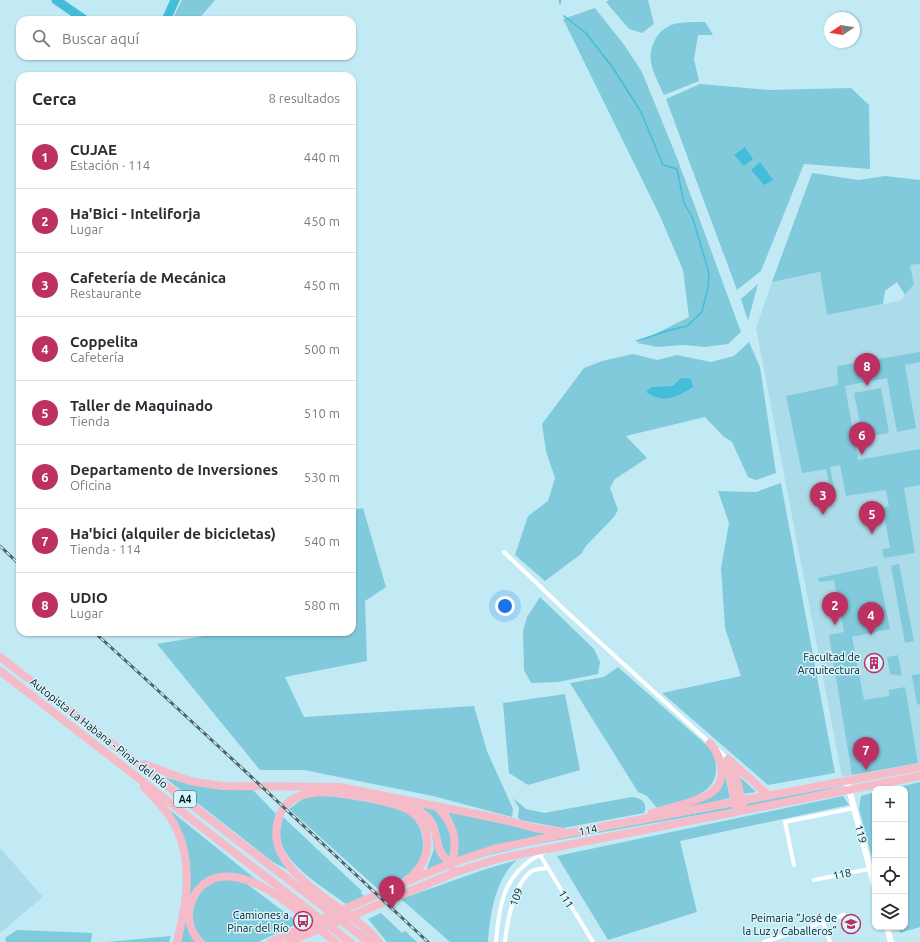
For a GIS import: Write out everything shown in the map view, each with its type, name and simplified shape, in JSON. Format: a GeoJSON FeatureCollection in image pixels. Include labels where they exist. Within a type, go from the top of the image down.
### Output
{"type":"FeatureCollection","features":[{"type":"Feature","properties":{"kind":"highway","name":"Autopista La Habana - Pinar del Río"},"geometry":{"type":"LineString","coordinates":[[0,657],[369,942]]}},
{"type":"Feature","properties":{"kind":"highway","name":"Autopista La Habana - Pinar del Río"},"geometry":{"type":"LineString","coordinates":[[0,671],[350,942]]}},
{"type":"Feature","properties":{"kind":"highway"},"geometry":{"type":"LineString","coordinates":[[627,822],[693,800],[712,792],[719,784],[721,767],[717,751],[710,743]]}},
{"type":"Feature","properties":{"kind":"highway"},"geometry":{"type":"LineString","coordinates":[[129,757],[163,773],[190,781],[222,786],[340,787],[535,828],[569,833]]}},
{"type":"Feature","properties":{"kind":"highway"},"geometry":{"type":"LineString","coordinates":[[728,759],[768,795]]}},
{"type":"Feature","properties":{"kind":"highway"},"geometry":{"type":"LineString","coordinates":[[728,759],[737,780],[740,811]]}},
{"type":"Feature","properties":{"kind":"highway","name":"114"},"geometry":{"type":"LineString","coordinates":[[289,942],[297,935],[404,882],[452,863],[494,849],[569,833],[920,767]]}},
{"type":"Feature","properties":{"kind":"highway"},"geometry":{"type":"LineString","coordinates":[[130,772],[170,818],[176,827],[183,846],[186,858],[187,882],[177,942]]}},
{"type":"Feature","properties":{"kind":"highway","name":"114"},"geometry":{"type":"LineString","coordinates":[[270,942],[297,935],[456,872],[501,858],[920,776]]}},
{"type":"Feature","properties":{"kind":"highway"},"geometry":{"type":"LineString","coordinates":[[379,942],[371,932],[311,888],[282,855],[277,836],[279,816],[285,805],[297,797],[327,792],[342,793],[383,802],[402,807],[413,813],[426,833],[428,844],[425,860],[412,877],[404,882]]}},
{"type":"Feature","properties":{"kind":"highway"},"geometry":{"type":"LineString","coordinates":[[383,802],[408,806],[428,816],[436,831],[440,853],[444,859],[452,863],[467,865],[501,858]]}},
{"type":"Feature","properties":{"kind":"highway"},"geometry":{"type":"LineString","coordinates":[[419,887],[448,870],[452,863],[455,846],[454,834],[447,817],[435,806]]}},
{"type":"Feature","properties":{"kind":"highway"},"geometry":{"type":"LineString","coordinates":[[244,859],[285,902]]}},
{"type":"Feature","properties":{"kind":"highway"},"geometry":{"type":"LineString","coordinates":[[200,942],[196,937],[190,923],[190,904],[201,886],[211,880],[223,876],[242,879],[263,886],[335,942]]}},
{"type":"Feature","properties":{"kind":"highway"},"geometry":{"type":"LineString","coordinates":[[291,882],[311,888]]}},
{"type":"Feature","properties":{"kind":"street"},"geometry":{"type":"LineString","coordinates":[[504,552],[570,615],[728,759]]}},
{"type":"Feature","properties":{"kind":"street","name":"119"},"geometry":{"type":"LineString","coordinates":[[847,781],[872,878]]}},
{"type":"Feature","properties":{"kind":"street"},"geometry":{"type":"LineString","coordinates":[[794,865],[785,822],[854,808]]}},
{"type":"Feature","properties":{"kind":"street"},"geometry":{"type":"LineString","coordinates":[[496,942],[498,917],[505,890],[522,866],[540,855],[565,845]]}},
{"type":"Feature","properties":{"kind":"street","name":"111"},"geometry":{"type":"LineString","coordinates":[[540,855],[593,942]]}},
{"type":"Feature","properties":{"kind":"street","name":"109"},"geometry":{"type":"LineString","coordinates":[[505,942],[507,926],[521,882],[532,871],[547,868]]}},
{"type":"Feature","properties":{"kind":"street","name":"118"},"geometry":{"type":"LineString","coordinates":[[814,880],[869,869]]}},
{"type":"Feature","properties":{"kind":"street"},"geometry":{"type":"LineString","coordinates":[[764,942],[844,915]]}},
{"type":"Feature","properties":{"kind":"street"},"geometry":{"type":"LineString","coordinates":[[823,922],[830,942]]}},
{"type":"Feature","properties":{"kind":"street"},"geometry":{"type":"LineString","coordinates":[[887,930],[891,942]]}},
{"type":"Feature","properties":{"kind":"shaded area"},"geometry":{"type":"Polygon","coordinates":[[[182,0],[215,0],[201,16],[174,16],[182,0]]]}},
{"type":"Feature","properties":{"kind":"shaded area"},"geometry":{"type":"Polygon","coordinates":[[[609,0],[648,0],[654,24],[642,33],[629,29],[606,2],[609,0]]]}},
{"type":"Feature","properties":{"kind":"shaded area"},"geometry":{"type":"Polygon","coordinates":[[[595,8],[625,46],[642,72],[677,158],[741,332],[728,344],[705,347],[684,345],[658,347],[637,343],[689,317],[683,270],[660,216],[563,19],[595,8]]]}},
{"type":"Feature","properties":{"kind":"shaded area"},"geometry":{"type":"Polygon","coordinates":[[[685,22],[705,22],[713,35],[698,35],[694,59],[699,81],[664,95],[652,68],[651,61],[652,47],[657,37],[660,32],[674,24],[685,22]]]}},
{"type":"Feature","properties":{"kind":"shaded area"},"geometry":{"type":"Polygon","coordinates":[[[700,84],[769,90],[851,88],[869,105],[870,169],[804,164],[761,271],[737,290],[666,99],[700,84]]]}},
{"type":"Feature","properties":{"kind":"shaded area"},"geometry":{"type":"Polygon","coordinates":[[[745,147],[753,159],[744,166],[734,155],[745,147]]]}},
{"type":"Feature","properties":{"kind":"shaded area"},"geometry":{"type":"Polygon","coordinates":[[[760,162],[773,180],[764,185],[751,170],[760,162]]]}},
{"type":"Feature","properties":{"kind":"shaded area"},"geometry":{"type":"Polygon","coordinates":[[[812,173],[859,180],[885,176],[920,180],[920,264],[910,265],[914,284],[905,295],[897,282],[885,291],[883,304],[827,315],[820,272],[772,282],[812,173]]]}},
{"type":"Feature","properties":{"kind":"shaded area"},"geometry":{"type":"Polygon","coordinates":[[[920,264],[920,762],[842,777],[756,328],[772,282],[820,272],[827,315],[900,301],[914,284],[910,265],[920,264]]]}},
{"type":"Feature","properties":{"kind":"shaded area"},"geometry":{"type":"Polygon","coordinates":[[[758,284],[748,321],[741,299],[758,284]]]}},
{"type":"Feature","properties":{"kind":"shaded area"},"geometry":{"type":"Polygon","coordinates":[[[749,342],[760,367],[776,473],[756,480],[748,477],[732,442],[723,436],[705,417],[626,436],[647,458],[615,479],[610,488],[618,510],[614,517],[586,546],[581,554],[545,581],[515,555],[528,516],[548,501],[555,478],[546,451],[542,424],[584,368],[602,361],[633,354],[657,360],[677,355],[711,362],[734,356],[749,342]]]}},
{"type":"Feature","properties":{"kind":"shaded area"},"geometry":{"type":"Polygon","coordinates":[[[920,352],[920,362],[905,365],[916,428],[897,432],[887,378],[845,386],[858,460],[920,449],[920,485],[904,488],[915,553],[884,558],[882,549],[890,548],[883,508],[889,506],[886,490],[846,496],[840,465],[830,467],[836,498],[832,499],[826,469],[802,473],[786,396],[838,385],[837,366],[920,352]]]}},
{"type":"Feature","properties":{"kind":"shaded area"},"geometry":{"type":"Polygon","coordinates":[[[681,378],[691,379],[693,387],[675,397],[664,399],[646,392],[651,387],[673,386],[681,378]]]}},
{"type":"Feature","properties":{"kind":"shaded area"},"geometry":{"type":"Polygon","coordinates":[[[881,388],[889,433],[863,437],[854,393],[881,388]]]}},
{"type":"Feature","properties":{"kind":"shaded area"},"geometry":{"type":"Polygon","coordinates":[[[781,483],[835,773],[768,785],[662,693],[741,676],[725,628],[721,568],[729,523],[718,491],[756,492],[781,483]]]}},
{"type":"Feature","properties":{"kind":"shaded area"},"geometry":{"type":"Polygon","coordinates":[[[363,508],[386,587],[365,601],[367,661],[285,677],[304,717],[474,706],[487,751],[513,809],[512,817],[433,796],[304,770],[260,770],[157,644],[204,636],[356,636],[356,509],[363,508]]]}},
{"type":"Feature","properties":{"kind":"shaded area"},"geometry":{"type":"Polygon","coordinates":[[[899,564],[914,641],[905,643],[891,566],[899,564]]]}},
{"type":"Feature","properties":{"kind":"shaded area"},"geometry":{"type":"Polygon","coordinates":[[[877,566],[890,629],[852,637],[864,700],[889,696],[889,690],[905,687],[918,763],[852,775],[829,635],[844,632],[834,580],[819,582],[818,578],[877,566]]]}},
{"type":"Feature","properties":{"kind":"shaded area"},"geometry":{"type":"Polygon","coordinates":[[[540,597],[594,649],[600,662],[598,674],[558,682],[531,683],[524,670],[523,631],[527,617],[540,597]]]}},
{"type":"Feature","properties":{"kind":"shaded area"},"geometry":{"type":"Polygon","coordinates":[[[898,655],[902,676],[890,674],[887,657],[898,655]]]}},
{"type":"Feature","properties":{"kind":"shaded area"},"geometry":{"type":"Polygon","coordinates":[[[618,667],[712,750],[716,765],[715,777],[711,785],[703,792],[693,797],[657,808],[647,796],[638,792],[570,683],[604,677],[618,667]]]}},
{"type":"Feature","properties":{"kind":"shaded area"},"geometry":{"type":"Polygon","coordinates":[[[920,674],[920,704],[917,705],[912,675],[920,674]]]}},
{"type":"Feature","properties":{"kind":"shaded area"},"geometry":{"type":"Polygon","coordinates":[[[565,694],[580,770],[528,785],[509,773],[503,703],[565,694]]]}},
{"type":"Feature","properties":{"kind":"shaded area"},"geometry":{"type":"Polygon","coordinates":[[[725,775],[730,798],[681,809],[705,799],[725,775]]]}},
{"type":"Feature","properties":{"kind":"shaded area"},"geometry":{"type":"Polygon","coordinates":[[[739,776],[756,792],[743,794],[739,776]]]}},
{"type":"Feature","properties":{"kind":"shaded area"},"geometry":{"type":"Polygon","coordinates":[[[164,777],[207,787],[252,789],[276,814],[273,831],[274,838],[278,851],[291,872],[273,862],[164,777]]]}},
{"type":"Feature","properties":{"kind":"shaded area"},"geometry":{"type":"Polygon","coordinates":[[[920,782],[920,927],[900,933],[899,930],[908,930],[908,786],[903,786],[920,782]]]}},
{"type":"Feature","properties":{"kind":"shaded area"},"geometry":{"type":"Polygon","coordinates":[[[844,786],[765,803],[531,845],[461,862],[516,847],[844,786]]]}},
{"type":"Feature","properties":{"kind":"shaded area"},"geometry":{"type":"Polygon","coordinates":[[[872,793],[872,858],[859,809],[861,796],[872,793]]]}},
{"type":"Feature","properties":{"kind":"shaded area"},"geometry":{"type":"Polygon","coordinates":[[[316,795],[377,804],[401,810],[411,816],[416,821],[421,833],[423,847],[422,856],[418,864],[405,877],[379,890],[289,809],[301,800],[316,795]]]}},
{"type":"Feature","properties":{"kind":"shaded area"},"geometry":{"type":"Polygon","coordinates":[[[843,796],[849,805],[680,841],[697,912],[608,940],[557,856],[843,796]]]}},
{"type":"Feature","properties":{"kind":"shaded area"},"geometry":{"type":"Polygon","coordinates":[[[632,797],[641,800],[645,804],[644,813],[563,828],[520,820],[518,817],[519,808],[513,798],[526,809],[544,813],[632,797]]]}},
{"type":"Feature","properties":{"kind":"shaded area"},"geometry":{"type":"Polygon","coordinates":[[[416,805],[434,809],[444,818],[452,841],[449,858],[441,843],[436,823],[426,811],[416,805]]]}},
{"type":"Feature","properties":{"kind":"shaded area"},"geometry":{"type":"Polygon","coordinates":[[[166,807],[258,881],[235,873],[221,874],[189,899],[197,942],[180,942],[190,875],[166,807]]]}},
{"type":"Feature","properties":{"kind":"shaded area"},"geometry":{"type":"Polygon","coordinates":[[[448,812],[550,834],[457,858],[456,834],[448,812]]]}},
{"type":"Feature","properties":{"kind":"shaded area"},"geometry":{"type":"Polygon","coordinates":[[[283,817],[362,891],[361,893],[364,896],[346,904],[315,882],[294,864],[281,843],[280,830],[283,817]]]}},
{"type":"Feature","properties":{"kind":"shaded area"},"geometry":{"type":"Polygon","coordinates":[[[432,834],[444,862],[426,871],[434,849],[432,834]]]}},
{"type":"Feature","properties":{"kind":"shaded area"},"geometry":{"type":"Polygon","coordinates":[[[0,848],[43,897],[0,933],[0,848]]]}},
{"type":"Feature","properties":{"kind":"shaded area"},"geometry":{"type":"Polygon","coordinates":[[[517,860],[503,877],[495,898],[490,920],[488,942],[450,942],[401,899],[483,870],[517,860]]]}},
{"type":"Feature","properties":{"kind":"shaded area"},"geometry":{"type":"Polygon","coordinates":[[[229,879],[247,884],[299,923],[258,942],[205,942],[195,927],[193,918],[193,910],[196,901],[206,887],[216,881],[229,879]]]}},
{"type":"Feature","properties":{"kind":"shaded area"},"geometry":{"type":"Polygon","coordinates":[[[381,913],[402,933],[405,931],[417,942],[387,942],[368,919],[381,913]]]}},
{"type":"Feature","properties":{"kind":"shaded area"},"geometry":{"type":"Polygon","coordinates":[[[17,930],[92,933],[91,942],[6,942],[5,938],[17,930]]]}},
{"type":"Feature","properties":{"kind":"shaded area"},"geometry":{"type":"Polygon","coordinates":[[[171,936],[169,942],[107,942],[171,936]]]}},
{"type":"Feature","properties":{"kind":"waterway"},"geometry":{"type":"LineString","coordinates":[[56,0],[79,16]]}},
{"type":"Feature","properties":{"kind":"waterway"},"geometry":{"type":"LineString","coordinates":[[168,16],[175,0]]}},
{"type":"Feature","properties":{"kind":"waterway"},"geometry":{"type":"LineString","coordinates":[[564,16],[586,33],[613,68],[641,112],[663,165],[677,169],[684,203],[693,219],[709,273],[708,287],[702,312],[687,326],[637,341]]}},
{"type":"Feature","properties":{"kind":"railway"},"geometry":{"type":"LineString","coordinates":[[0,546],[16,561]]}},
{"type":"Feature","properties":{"kind":"railway"},"geometry":{"type":"LineString","coordinates":[[98,636],[428,942]]}},
{"type":"Feature","properties":{"kind":"place","name":"UDIO"},"geometry":{"type":"Point","coordinates":[867,386]}},
{"type":"Feature","properties":{"kind":"place","name":"Departamento de Inversiones"},"geometry":{"type":"Point","coordinates":[862,455]}},
{"type":"Feature","properties":{"kind":"place","name":"Cafetería de Mecánica"},"geometry":{"type":"Point","coordinates":[823,515]}},
{"type":"Feature","properties":{"kind":"place","name":"Taller de Maquinado"},"geometry":{"type":"Point","coordinates":[872,534]}},
{"type":"Feature","properties":{"kind":"place","name":"Ha'Bici - Inteliforja"},"geometry":{"type":"Point","coordinates":[835,625]}},
{"type":"Feature","properties":{"kind":"place","name":"Coppelita"},"geometry":{"type":"Point","coordinates":[871,635]}},
{"type":"Feature","properties":{"kind":"place","name":"Facultad de Arquitectura"},"geometry":{"type":"Point","coordinates":[874,663]}},
{"type":"Feature","properties":{"kind":"place","name":"Ha'bici (alquiler de bicicletas)"},"geometry":{"type":"Point","coordinates":[866,770]}},
{"type":"Feature","properties":{"kind":"place","name":"CUJAE"},"geometry":{"type":"Point","coordinates":[392,909]}},
{"type":"Feature","properties":{"kind":"place","name":"Camiones a Pinar del Río"},"geometry":{"type":"Point","coordinates":[303,921]}},
{"type":"Feature","properties":{"kind":"place","name":"Peimaria “José de la Luz y Caballeros”"},"geometry":{"type":"Point","coordinates":[851,924]}}]}
